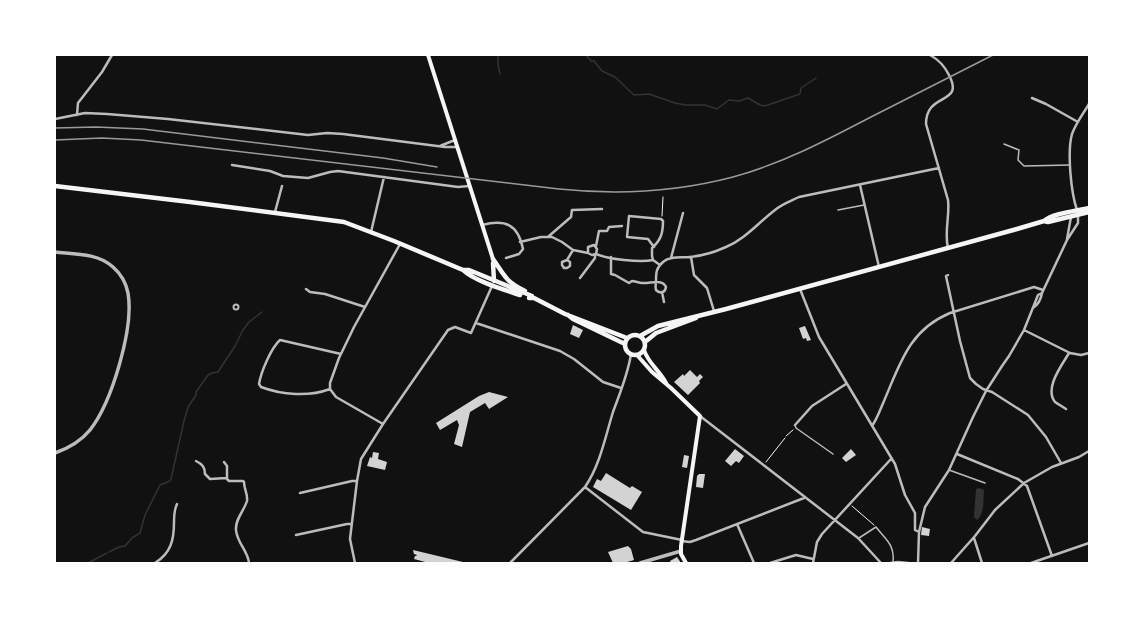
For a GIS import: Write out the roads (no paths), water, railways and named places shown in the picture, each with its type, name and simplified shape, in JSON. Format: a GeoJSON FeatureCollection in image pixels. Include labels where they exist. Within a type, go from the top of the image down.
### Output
{"type":"FeatureCollection","features":[{"type":"Feature","properties":{"kind":"main road"},"geometry":{"type":"LineString","coordinates":[[428,55],[456,147],[493,259],[508,281],[529,293],[533,297]]}},
{"type":"Feature","properties":{"kind":"main road"},"geometry":{"type":"LineString","coordinates":[[55,186],[344,222],[463,270],[467,274],[533,297],[565,314],[573,320],[625,344]]}},
{"type":"Feature","properties":{"kind":"main road"},"geometry":{"type":"LineString","coordinates":[[1078,213],[1089,208]]}},
{"type":"Feature","properties":{"kind":"main road"},"geometry":{"type":"LineString","coordinates":[[565,314],[574,316],[627,338],[634,335],[640,336],[658,326],[800,289],[1044,221],[1048,222],[1072,214],[1089,212]]}},
{"type":"Feature","properties":{"kind":"main road"},"geometry":{"type":"LineString","coordinates":[[493,259],[493,283]]}},
{"type":"Feature","properties":{"kind":"main road"},"geometry":{"type":"LineString","coordinates":[[493,283],[498,276],[498,268]]}},
{"type":"Feature","properties":{"kind":"main road"},"geometry":{"type":"LineString","coordinates":[[666,383],[663,376],[647,357],[644,350],[645,342],[656,333],[697,317]]}},
{"type":"Feature","properties":{"kind":"main road"},"geometry":{"type":"LineString","coordinates":[[640,336],[645,342]]}},
{"type":"Feature","properties":{"kind":"main road"},"geometry":{"type":"LineString","coordinates":[[627,338],[625,344],[626,349],[631,354],[637,355],[652,372],[666,383],[700,416],[681,540],[681,552],[686,563]]}},
{"type":"Feature","properties":{"kind":"main road"},"geometry":{"type":"LineString","coordinates":[[637,355],[644,350]]}},
{"type":"Feature","properties":{"kind":"street"},"geometry":{"type":"LineString","coordinates":[[77,115],[78,104],[112,55]]}},
{"type":"Feature","properties":{"kind":"street"},"geometry":{"type":"LineString","coordinates":[[930,55],[938,59],[946,68],[954,83],[954,88],[951,94],[934,104],[927,113],[926,118],[926,124],[946,191],[949,210],[946,237],[948,248]]}},
{"type":"Feature","properties":{"kind":"street"},"geometry":{"type":"LineString","coordinates":[[1032,98],[1078,122]]}},
{"type":"Feature","properties":{"kind":"street"},"geometry":{"type":"LineString","coordinates":[[1067,240],[1074,203],[1071,165],[1071,139],[1078,122],[1089,104]]}},
{"type":"Feature","properties":{"kind":"street"},"geometry":{"type":"LineString","coordinates":[[55,119],[84,113],[108,114],[168,119],[308,135],[327,133],[343,134],[448,148],[456,147]]}},
{"type":"Feature","properties":{"kind":"street"},"geometry":{"type":"LineString","coordinates":[[440,146],[455,140]]}},
{"type":"Feature","properties":{"kind":"street"},"geometry":{"type":"LineString","coordinates":[[232,165],[270,171],[283,176],[308,178],[338,171],[458,187],[469,186]]}},
{"type":"Feature","properties":{"kind":"street"},"geometry":{"type":"LineString","coordinates":[[662,292],[660,293],[656,290],[656,271],[665,260],[691,257],[712,252],[738,241],[751,232],[782,205],[799,197],[939,168]]}},
{"type":"Feature","properties":{"kind":"street"},"geometry":{"type":"LineString","coordinates":[[371,232],[384,177]]}},
{"type":"Feature","properties":{"kind":"street"},"geometry":{"type":"LineString","coordinates":[[860,185],[879,267]]}},
{"type":"Feature","properties":{"kind":"street"},"geometry":{"type":"LineString","coordinates":[[275,213],[282,186]]}},
{"type":"Feature","properties":{"kind":"street"},"geometry":{"type":"LineString","coordinates":[[918,563],[919,532],[925,507],[949,470],[986,391],[1010,356],[1033,309],[1041,297],[1042,291],[1067,240],[1078,224],[1078,213],[1074,203]]}},
{"type":"Feature","properties":{"kind":"street"},"geometry":{"type":"LineString","coordinates":[[549,237],[571,217],[572,210],[602,209]]}},
{"type":"Feature","properties":{"kind":"street"},"geometry":{"type":"LineString","coordinates":[[672,258],[683,213]]}},
{"type":"Feature","properties":{"kind":"street"},"geometry":{"type":"LineString","coordinates":[[653,260],[652,248],[654,246],[660,240],[662,236],[663,221],[661,219],[629,216],[627,237],[648,239],[654,246]]}},
{"type":"Feature","properties":{"kind":"street"},"geometry":{"type":"LineString","coordinates":[[482,225],[494,222],[506,224],[515,229],[523,249],[519,254],[506,258]]}},
{"type":"Feature","properties":{"kind":"street"},"geometry":{"type":"LineString","coordinates":[[580,278],[595,258],[598,250],[596,246],[599,231],[607,231],[609,227],[613,226],[622,226]]}},
{"type":"Feature","properties":{"kind":"street"},"geometry":{"type":"LineString","coordinates":[[520,242],[541,237],[549,237],[558,239],[573,250],[588,253],[592,256],[596,254],[636,261],[653,260],[660,265]]}},
{"type":"Feature","properties":{"kind":"street"},"geometry":{"type":"LineString","coordinates":[[383,424],[336,397],[330,389],[331,378],[341,354],[365,307],[400,244]]}},
{"type":"Feature","properties":{"kind":"street"},"geometry":{"type":"LineString","coordinates":[[588,253],[587,249],[589,246],[596,246]]}},
{"type":"Feature","properties":{"kind":"street"},"geometry":{"type":"LineString","coordinates":[[567,260],[573,250]]}},
{"type":"Feature","properties":{"kind":"street"},"geometry":{"type":"LineString","coordinates":[[55,252],[88,256],[102,260],[112,266],[123,280],[128,300],[127,326],[121,357],[116,376],[101,414],[90,429],[74,445],[55,453]]}},
{"type":"Feature","properties":{"kind":"street"},"geometry":{"type":"LineString","coordinates":[[611,257],[611,274],[616,275],[629,283],[632,281],[642,283],[661,282],[665,284],[666,289],[662,292]]}},
{"type":"Feature","properties":{"kind":"street"},"geometry":{"type":"LineString","coordinates":[[691,257],[694,275],[707,288],[715,312]]}},
{"type":"Feature","properties":{"kind":"street"},"geometry":{"type":"LineString","coordinates":[[948,275],[946,276],[953,312],[970,378],[986,391],[992,392],[1028,415],[1046,437],[1061,463]]}},
{"type":"Feature","properties":{"kind":"street"},"geometry":{"type":"LineString","coordinates":[[355,563],[350,543],[351,524],[357,481],[362,459],[383,424],[448,330],[455,327],[471,333],[493,283]]}},
{"type":"Feature","properties":{"kind":"street"},"geometry":{"type":"LineString","coordinates":[[872,426],[897,370],[918,335],[927,326],[938,318],[953,312],[1034,287],[1042,291]]}},
{"type":"Feature","properties":{"kind":"street"},"geometry":{"type":"LineString","coordinates":[[306,289],[310,292],[325,294],[365,307]]}},
{"type":"Feature","properties":{"kind":"street"},"geometry":{"type":"LineString","coordinates":[[800,289],[817,333],[895,464],[905,494],[915,513],[915,530],[919,532]]}},
{"type":"Feature","properties":{"kind":"street"},"geometry":{"type":"LineString","coordinates":[[662,292],[664,302]]}},
{"type":"Feature","properties":{"kind":"street"},"geometry":{"type":"LineString","coordinates":[[476,323],[560,351],[574,359],[603,382],[621,388]]}},
{"type":"Feature","properties":{"kind":"street"},"geometry":{"type":"LineString","coordinates":[[1024,330],[1069,353],[1081,355],[1089,353]]}},
{"type":"Feature","properties":{"kind":"street"},"geometry":{"type":"LineString","coordinates":[[330,389],[323,392],[272,392],[261,387],[259,380],[276,343],[280,340],[341,354]]}},
{"type":"Feature","properties":{"kind":"street"},"geometry":{"type":"LineString","coordinates":[[1066,409],[1055,402],[1051,389],[1053,382],[1069,353]]}},
{"type":"Feature","properties":{"kind":"street"},"geometry":{"type":"LineString","coordinates":[[510,563],[585,487],[593,474],[621,388],[627,375],[631,354]]}},
{"type":"Feature","properties":{"kind":"street"},"geometry":{"type":"LineString","coordinates":[[795,427],[811,407],[846,384]]}},
{"type":"Feature","properties":{"kind":"street"},"geometry":{"type":"LineString","coordinates":[[700,416],[858,538],[881,563]]}},
{"type":"Feature","properties":{"kind":"street"},"geometry":{"type":"LineString","coordinates":[[951,563],[974,538],[995,510],[1024,483],[1035,475],[1089,451]]}},
{"type":"Feature","properties":{"kind":"street"},"geometry":{"type":"LineString","coordinates":[[957,454],[1024,483],[1027,486],[1052,556]]}},
{"type":"Feature","properties":{"kind":"street"},"geometry":{"type":"LineString","coordinates":[[813,563],[819,537],[892,458]]}},
{"type":"Feature","properties":{"kind":"street"},"geometry":{"type":"LineString","coordinates":[[196,461],[203,465],[205,474],[210,479],[227,478],[230,481],[244,482],[244,490],[247,494],[247,500],[239,517],[236,529],[240,543],[248,555],[249,563]]}},
{"type":"Feature","properties":{"kind":"street"},"geometry":{"type":"LineString","coordinates":[[224,462],[227,466],[227,478]]}},
{"type":"Feature","properties":{"kind":"street"},"geometry":{"type":"LineString","coordinates":[[300,493],[357,481]]}},
{"type":"Feature","properties":{"kind":"street"},"geometry":{"type":"LineString","coordinates":[[585,487],[643,532],[690,542],[805,498]]}},
{"type":"Feature","properties":{"kind":"street"},"geometry":{"type":"LineString","coordinates":[[156,563],[169,551],[172,544],[174,536],[174,509],[177,504]]}},
{"type":"Feature","properties":{"kind":"street"},"geometry":{"type":"LineString","coordinates":[[296,535],[351,524]]}},
{"type":"Feature","properties":{"kind":"street"},"geometry":{"type":"LineString","coordinates":[[737,524],[754,563]]}},
{"type":"Feature","properties":{"kind":"street"},"geometry":{"type":"LineString","coordinates":[[974,538],[982,563]]}},
{"type":"Feature","properties":{"kind":"street"},"geometry":{"type":"LineString","coordinates":[[1032,563],[1089,543]]}},
{"type":"Feature","properties":{"kind":"street"},"geometry":{"type":"LineString","coordinates":[[640,563],[681,552]]}},
{"type":"Feature","properties":{"kind":"street"},"geometry":{"type":"LineString","coordinates":[[770,563],[796,555],[813,559]]}},
{"type":"Feature","properties":{"kind":"street"},"geometry":{"type":"LineString","coordinates":[[892,563],[908,563]]}},
{"type":"Feature","properties":{"kind":"lane"},"geometry":{"type":"LineString","coordinates":[[1004,144],[1019,150],[1018,160],[1024,166],[1071,165]]}},
{"type":"Feature","properties":{"kind":"lane"},"geometry":{"type":"LineString","coordinates":[[838,210],[864,205]]}},
{"type":"Feature","properties":{"kind":"lane"},"geometry":{"type":"LineString","coordinates":[[795,427],[833,454]]}},
{"type":"Feature","properties":{"kind":"lane"},"geometry":{"type":"LineString","coordinates":[[949,470],[985,483]]}},
{"type":"Feature","properties":{"kind":"lane"},"geometry":{"type":"LineString","coordinates":[[858,538],[876,527],[886,538],[894,551],[892,563]]}},
{"type":"Feature","properties":{"kind":"waterway"},"geometry":{"type":"LineString","coordinates":[[498,55],[500,74]]}},
{"type":"Feature","properties":{"kind":"waterway"},"geometry":{"type":"LineString","coordinates":[[586,55],[591,61],[594,61],[602,71],[615,77],[634,95],[649,94],[675,103],[686,105],[705,105],[717,109],[729,100],[739,101],[748,98],[760,105],[765,106],[800,94],[801,88],[816,78]]}},
{"type":"Feature","properties":{"kind":"waterway"},"geometry":{"type":"LineString","coordinates":[[109,552],[125,546],[132,538],[140,533],[145,515],[160,485],[170,481],[171,479],[188,407],[196,395],[196,392],[208,375],[218,372],[235,346],[243,330],[249,322],[262,312]]}},
{"type":"Feature","properties":{"kind":"waterway"},"geometry":{"type":"LineString","coordinates":[[88,563],[107,553]]}},
{"type":"Feature","properties":{"kind":"railway"},"geometry":{"type":"LineString","coordinates":[[55,140],[102,138],[141,140],[559,189],[603,192],[646,191],[712,182],[751,172],[786,159],[993,55]]}},
{"type":"Feature","properties":{"kind":"railway"},"geometry":{"type":"LineString","coordinates":[[55,128],[96,127],[143,129],[383,158],[437,167]]}}]}
